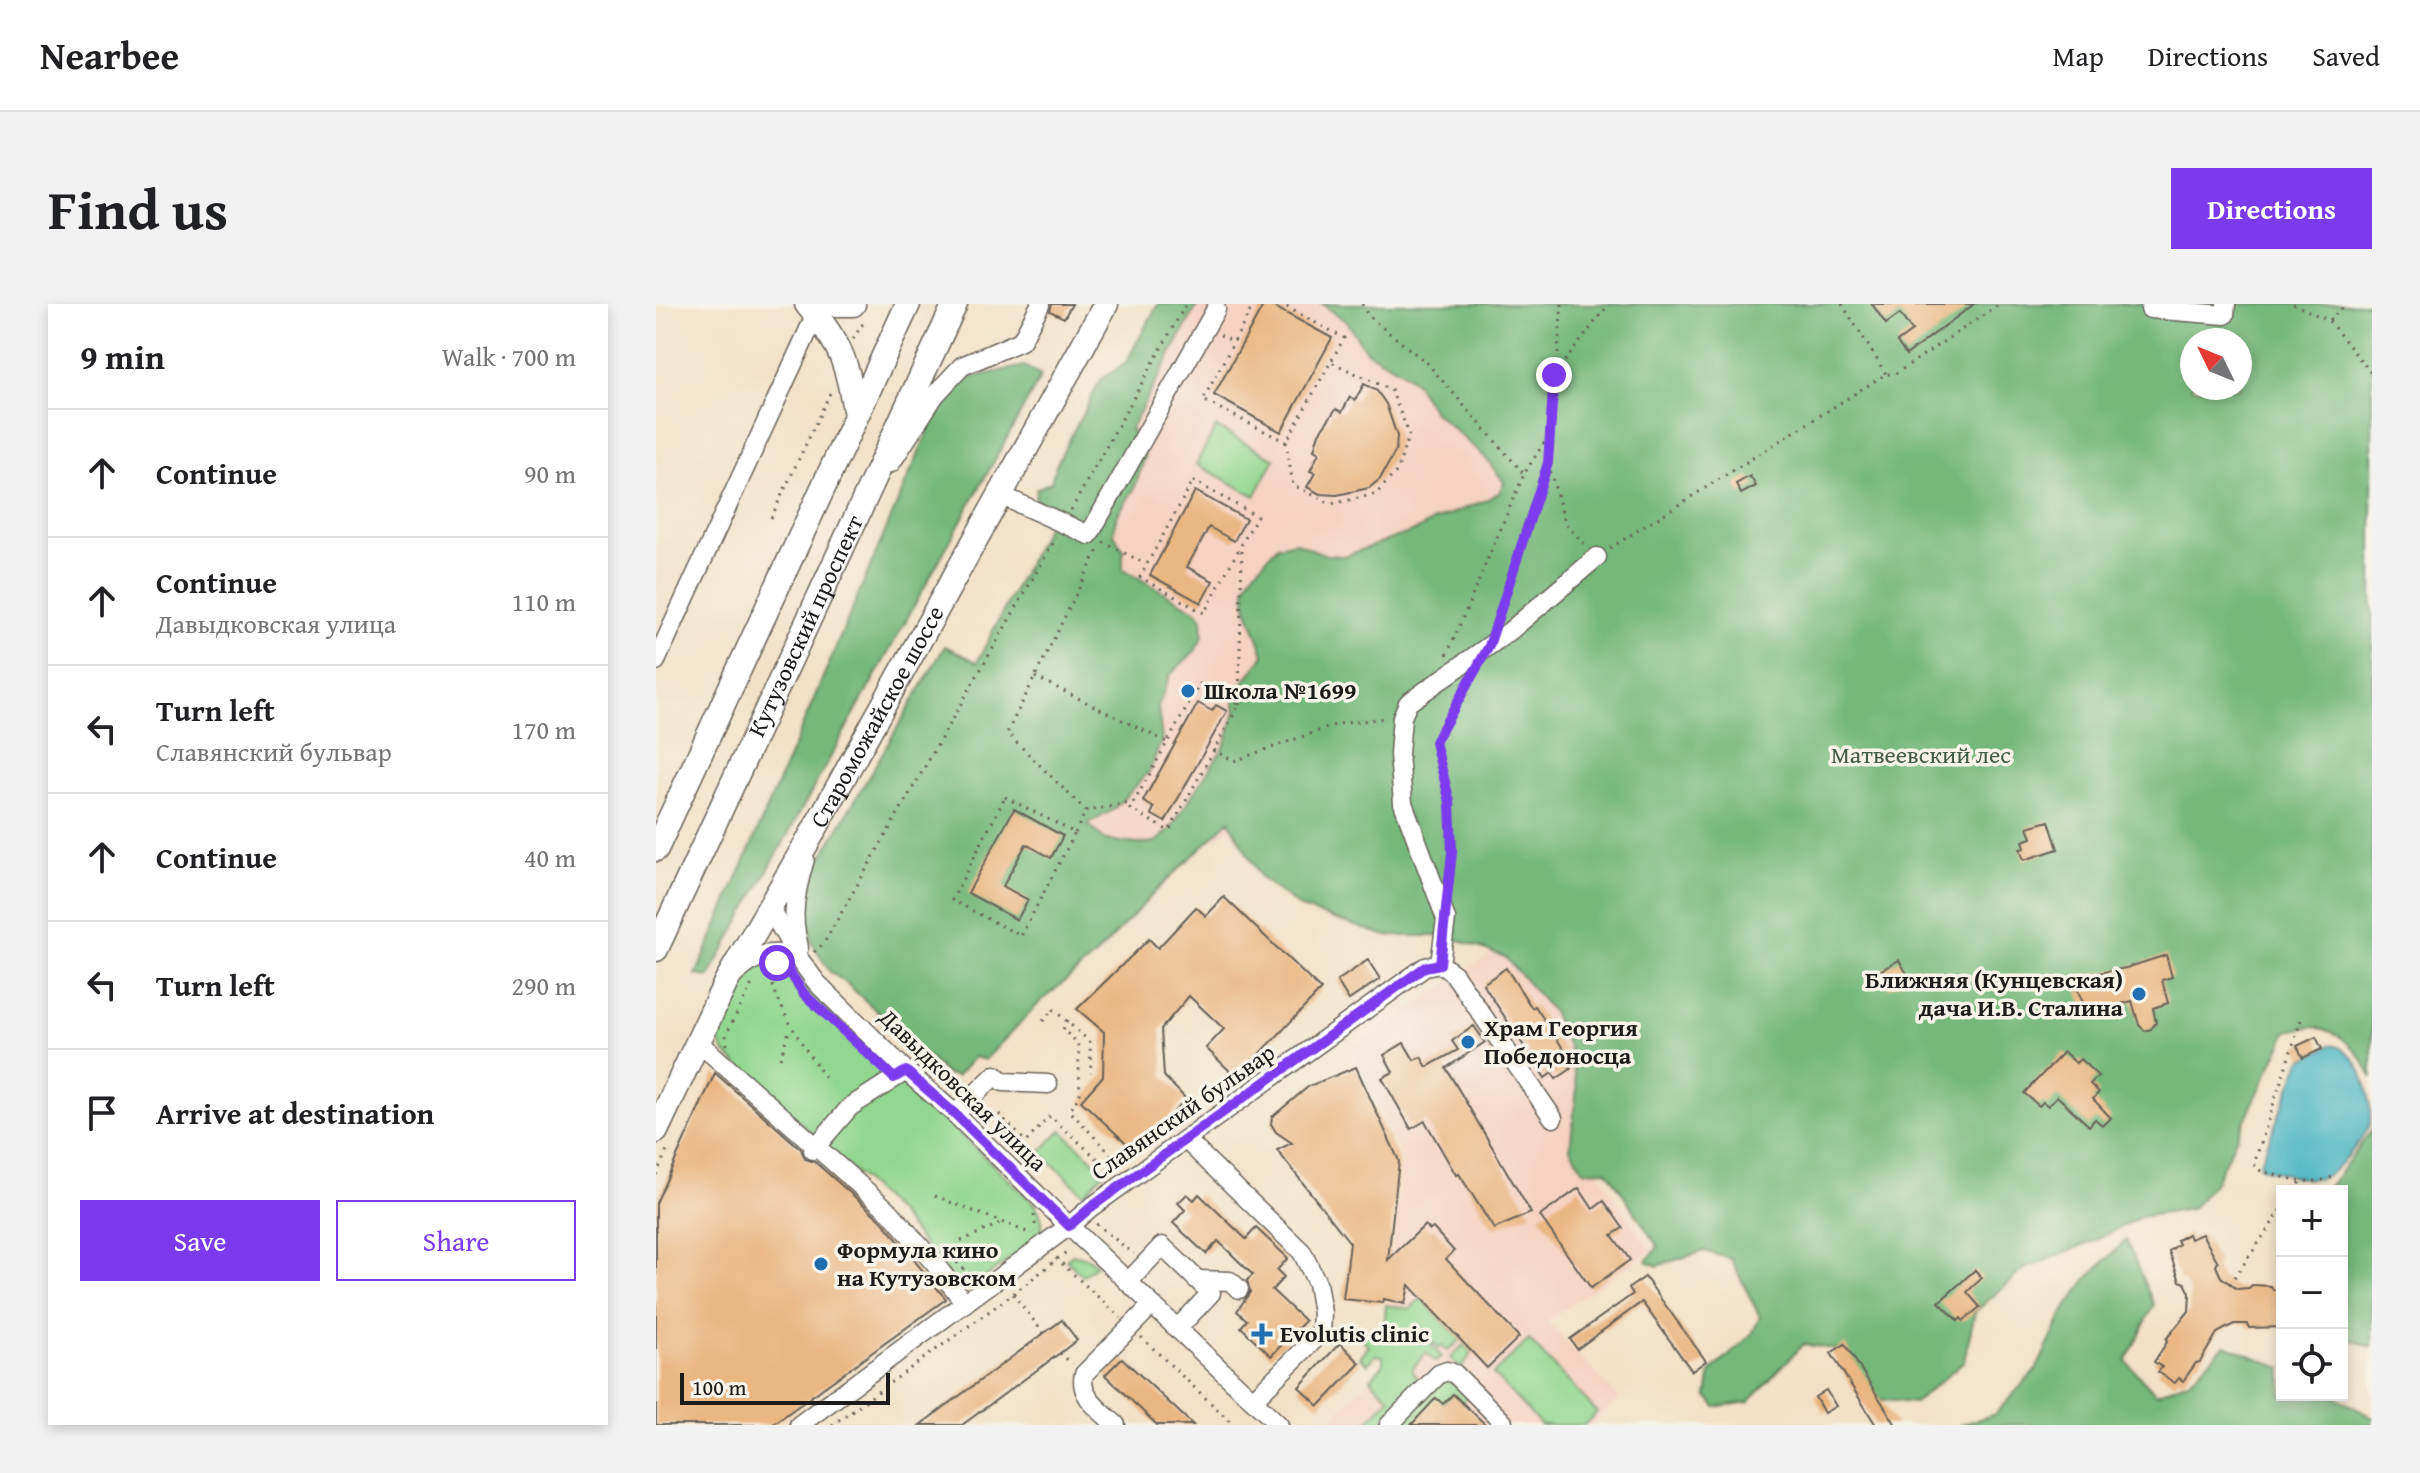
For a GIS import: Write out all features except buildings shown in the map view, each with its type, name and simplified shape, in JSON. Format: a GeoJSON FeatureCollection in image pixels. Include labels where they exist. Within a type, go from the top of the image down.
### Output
{"type":"FeatureCollection","features":[{"type":"Feature","properties":{"kind":"main road","name":"Кутузовский проспект"},"geometry":{"type":"LineString","coordinates":[[656,849],[908,304]]}},
{"type":"Feature","properties":{"kind":"main road","name":"Кутузовский проспект"},"geometry":{"type":"LineString","coordinates":[[656,949],[955,304]]}},
{"type":"Feature","properties":{"kind":"main road","name":"Староможайское шоссе"},"geometry":{"type":"LineString","coordinates":[[656,1131],[726,982],[812,834],[1106,304]]}},
{"type":"Feature","properties":{"kind":"main road"},"geometry":{"type":"LineString","coordinates":[[819,307],[843,353],[856,415]]}},
{"type":"Feature","properties":{"kind":"main road"},"geometry":{"type":"LineString","coordinates":[[819,307],[861,310]]}},
{"type":"Feature","properties":{"kind":"street"},"geometry":{"type":"LineString","coordinates":[[857,516],[935,395],[962,366],[1021,341],[1040,305]]}},
{"type":"Feature","properties":{"kind":"street"},"geometry":{"type":"LineString","coordinates":[[656,661],[819,307]]}},
{"type":"Feature","properties":{"kind":"street"},"geometry":{"type":"LineString","coordinates":[[1000,495],[1089,535],[1216,309]]}},
{"type":"Feature","properties":{"kind":"street"},"geometry":{"type":"LineString","coordinates":[[2150,309],[2225,316]]}},
{"type":"Feature","properties":{"kind":"street"},"geometry":{"type":"LineString","coordinates":[[1553,1118],[1454,974],[1440,964],[1446,919],[1403,803],[1399,754],[1402,717],[1408,703],[1489,646],[1597,557]]}},
{"type":"Feature","properties":{"kind":"street"},"geometry":{"type":"LineString","coordinates":[[805,959],[794,929],[794,907],[812,834]]}},
{"type":"Feature","properties":{"kind":"street","name":"Давыдковская улица"},"geometry":{"type":"LineString","coordinates":[[770,908],[805,959],[906,1071],[955,1114],[1279,1425]]}},
{"type":"Feature","properties":{"kind":"street"},"geometry":{"type":"LineString","coordinates":[[726,982],[758,956],[774,952],[805,959]]}},
{"type":"Feature","properties":{"kind":"street","name":"Славянский бульвар"},"geometry":{"type":"LineString","coordinates":[[799,1425],[965,1303],[1076,1233],[1090,1208],[1425,967],[1440,964]]}},
{"type":"Feature","properties":{"kind":"street"},"geometry":{"type":"LineString","coordinates":[[697,1041],[891,1213],[965,1303]]}},
{"type":"Feature","properties":{"kind":"street"},"geometry":{"type":"LineString","coordinates":[[815,1148],[850,1107],[906,1071]]}},
{"type":"Feature","properties":{"kind":"street"},"geometry":{"type":"LineString","coordinates":[[955,1114],[995,1075],[1003,1082],[1048,1084]]}},
{"type":"Feature","properties":{"kind":"street"},"geometry":{"type":"LineString","coordinates":[[1186,1140],[1302,1252],[1317,1283],[1322,1313],[1321,1333],[1256,1403]]}},
{"type":"Feature","properties":{"kind":"street"},"geometry":{"type":"LineString","coordinates":[[1128,1282],[1162,1246],[1198,1280],[1211,1293],[1177,1329]]}},
{"type":"Feature","properties":{"kind":"street"},"geometry":{"type":"LineString","coordinates":[[1198,1280],[1230,1281],[1239,1289]]}},
{"type":"Feature","properties":{"kind":"street"},"geometry":{"type":"LineString","coordinates":[[1116,1425],[1084,1394],[1084,1374],[1152,1305]]}},
{"type":"Feature","properties":{"kind":"street"},"geometry":{"type":"LineString","coordinates":[[1256,1403],[1331,1330]]}},
{"type":"Feature","properties":{"kind":"street"},"geometry":{"type":"LineString","coordinates":[[1389,1425],[1439,1374],[1447,1371],[1455,1374],[1503,1422]]}},
{"type":"Feature","properties":{"kind":"path"},"geometry":{"type":"LineString","coordinates":[[805,959],[824,943],[1186,304]]}},
{"type":"Feature","properties":{"kind":"path"},"geometry":{"type":"LineString","coordinates":[[1254,304],[1203,400],[1286,442]]}},
{"type":"Feature","properties":{"kind":"path"},"geometry":{"type":"LineString","coordinates":[[1281,304],[1344,338],[1330,362],[1286,442],[1293,485],[1331,504],[1376,494],[1397,471],[1409,434],[1391,390],[1330,362]]}},
{"type":"Feature","properties":{"kind":"path"},"geometry":{"type":"LineString","coordinates":[[1362,304],[1368,316],[1427,363],[1524,474]]}},
{"type":"Feature","properties":{"kind":"path"},"geometry":{"type":"LineString","coordinates":[[1489,646],[1548,463],[1562,304]]}},
{"type":"Feature","properties":{"kind":"path"},"geometry":{"type":"LineString","coordinates":[[1554,375],[1609,304]]}},
{"type":"Feature","properties":{"kind":"path"},"geometry":{"type":"LineString","coordinates":[[1842,304],[1886,374]]}},
{"type":"Feature","properties":{"kind":"path"},"geometry":{"type":"LineString","coordinates":[[1548,463],[1565,523],[1597,557],[1886,374],[1895,374],[2000,304]]}},
{"type":"Feature","properties":{"kind":"path"},"geometry":{"type":"LineString","coordinates":[[2293,304],[2328,320],[2372,374]]}},
{"type":"Feature","properties":{"kind":"path"},"geometry":{"type":"LineString","coordinates":[[2328,320],[2347,304]]}},
{"type":"Feature","properties":{"kind":"path"},"geometry":{"type":"LineString","coordinates":[[843,353],[861,310]]}},
{"type":"Feature","properties":{"kind":"path"},"geometry":{"type":"LineString","coordinates":[[771,518],[833,386]]}},
{"type":"Feature","properties":{"kind":"path"},"geometry":{"type":"LineString","coordinates":[[1446,657],[1524,474],[1549,435]]}},
{"type":"Feature","properties":{"kind":"path"},"geometry":{"type":"LineString","coordinates":[[1193,481],[1257,516],[1204,613],[1140,577],[1147,564],[1193,481]]}},
{"type":"Feature","properties":{"kind":"path"},"geometry":{"type":"LineString","coordinates":[[1086,811],[1007,733],[1102,541],[1147,564]]}},
{"type":"Feature","properties":{"kind":"path"},"geometry":{"type":"LineString","coordinates":[[1239,705],[1200,684],[1130,809],[1169,831],[1239,705],[1242,543]]}},
{"type":"Feature","properties":{"kind":"path"},"geometry":{"type":"LineString","coordinates":[[1446,919],[1452,852],[1450,802],[1435,742],[1474,674]]}},
{"type":"Feature","properties":{"kind":"path"},"geometry":{"type":"LineString","coordinates":[[1035,677],[1167,742]]}},
{"type":"Feature","properties":{"kind":"path"},"geometry":{"type":"LineString","coordinates":[[1213,750],[1234,761],[1338,724],[1402,717]]}},
{"type":"Feature","properties":{"kind":"path"},"geometry":{"type":"LineString","coordinates":[[1075,833],[1005,797],[952,900],[1021,936],[1075,833],[1086,811]]}},
{"type":"Feature","properties":{"kind":"path"},"geometry":{"type":"LineString","coordinates":[[1086,811],[1135,802]]}},
{"type":"Feature","properties":{"kind":"path"},"geometry":{"type":"LineString","coordinates":[[765,962],[772,987],[791,1026],[828,1082]]}},
{"type":"Feature","properties":{"kind":"path"},"geometry":{"type":"LineString","coordinates":[[732,1052],[726,1044],[726,1035],[754,980]]}},
{"type":"Feature","properties":{"kind":"path"},"geometry":{"type":"LineString","coordinates":[[1043,1021],[1053,1009],[1090,1042],[1091,1073]]}},
{"type":"Feature","properties":{"kind":"path"},"geometry":{"type":"LineString","coordinates":[[1067,1020],[1063,1030],[1078,1043],[1080,1094],[1070,1111],[1118,1162]]}},
{"type":"Feature","properties":{"kind":"path"},"geometry":{"type":"LineString","coordinates":[[2301,1020],[2254,1164],[2258,1170],[2302,1181],[2319,1183],[2332,1177]]}},
{"type":"Feature","properties":{"kind":"path"},"geometry":{"type":"LineString","coordinates":[[780,1058],[791,1026]]}},
{"type":"Feature","properties":{"kind":"path"},"geometry":{"type":"LineString","coordinates":[[999,1114],[1026,1142],[1050,1116],[1110,1170]]}},
{"type":"Feature","properties":{"kind":"path"},"geometry":{"type":"LineString","coordinates":[[2299,1185],[2302,1181]]}},
{"type":"Feature","properties":{"kind":"path"},"geometry":{"type":"LineString","coordinates":[[935,1196],[1035,1235],[1037,1222],[1033,1211]]}},
{"type":"Feature","properties":{"kind":"path"},"geometry":{"type":"LineString","coordinates":[[2230,1284],[2276,1218]]}},
{"type":"Feature","properties":{"kind":"path"},"geometry":{"type":"LineString","coordinates":[[961,1241],[1002,1222]]}},
{"type":"Feature","properties":{"kind":"path"},"geometry":{"type":"LineString","coordinates":[[832,1425],[1057,1260],[1076,1233],[1098,1226]]}},
{"type":"Feature","properties":{"kind":"path"},"geometry":{"type":"LineString","coordinates":[[946,1252],[968,1273],[984,1273]]}},
{"type":"Feature","properties":{"kind":"path"},"geometry":{"type":"LineString","coordinates":[[1053,1255],[1234,1425]]}},
{"type":"Feature","properties":{"kind":"path"},"geometry":{"type":"LineString","coordinates":[[1013,1294],[1044,1334]]}},
{"type":"Feature","properties":{"kind":"shaded area","name":"Школа №1699"},"geometry":{"type":"Polygon","coordinates":[[[1193,304],[1352,304],[1514,473],[1299,780],[1032,966],[846,918],[1193,304]]]}},
{"type":"Feature","properties":{"kind":"shaded area"},"geometry":{"type":"Polygon","coordinates":[[[1512,939],[1596,1065],[1580,1144],[1651,1251],[1547,1321],[1620,1399],[1590,1425],[1326,1425],[1383,1365],[1386,1305],[1402,1160],[1353,1049],[1512,939]]]}},
{"type":"Feature","properties":{"kind":"green space","name":"Матвеевский лес"},"geometry":{"type":"Polygon","coordinates":[[[1158,304],[1198,304],[1130,430],[1140,440],[1145,457],[1134,489],[1116,517],[1114,534],[1123,550],[1123,569],[1197,611],[1202,619],[1203,636],[1195,651],[1170,675],[1158,707],[1162,740],[1149,772],[1113,810],[1088,824],[1105,840],[1138,844],[1155,842],[1169,831],[1225,745],[1236,711],[1233,695],[1264,654],[1246,605],[1245,588],[1253,573],[1278,546],[1295,542],[1326,555],[1344,556],[1417,530],[1484,501],[1499,493],[1504,482],[1484,456],[1433,411],[1415,382],[1366,351],[1348,323],[1322,304],[2372,304],[2372,1078],[2357,1052],[2334,1033],[2311,1027],[2288,1031],[2214,1184],[2191,1209],[2140,1217],[2098,1239],[2024,1269],[1975,1312],[1964,1361],[1915,1403],[1872,1399],[1843,1351],[1803,1344],[1749,1402],[1716,1407],[1707,1396],[1711,1372],[1752,1334],[1760,1317],[1731,1259],[1704,1251],[1657,1266],[1647,1261],[1658,1247],[1607,1170],[1584,1171],[1570,1148],[1577,1088],[1569,1048],[1552,1011],[1505,957],[1448,936],[1386,936],[1301,908],[1261,878],[1229,821],[1156,891],[1094,957],[1040,1002],[985,1060],[974,1057],[957,1076],[946,1074],[830,972],[812,943],[803,889],[945,646],[977,662],[1053,514],[1052,504],[1035,500],[1036,489],[1051,482],[1056,465],[1101,379],[1125,364],[1158,304]]]}},
{"type":"Feature","properties":{"kind":"green space"},"geometry":{"type":"Polygon","coordinates":[[[1024,366],[1041,376],[709,977],[696,975],[949,382],[1024,366]]]}},
{"type":"Feature","properties":{"kind":"green space"},"geometry":{"type":"Polygon","coordinates":[[[1216,427],[1275,459],[1255,496],[1196,464],[1216,427]]]}},
{"type":"Feature","properties":{"kind":"green space"},"geometry":{"type":"Polygon","coordinates":[[[765,957],[789,964],[805,989],[1035,1204],[1042,1225],[1038,1238],[967,1291],[962,1291],[898,1213],[725,1053],[720,1043],[720,1032],[756,961],[765,957]]]}},
{"type":"Feature","properties":{"kind":"green space"},"geometry":{"type":"Polygon","coordinates":[[[1061,1130],[1105,1171],[1084,1194],[1040,1152],[1061,1130]]]}},
{"type":"Feature","properties":{"kind":"green space"},"geometry":{"type":"Polygon","coordinates":[[[2372,1130],[2372,1347],[2348,1338],[2348,1185],[2331,1185],[2372,1130]]]}},
{"type":"Feature","properties":{"kind":"green space"},"geometry":{"type":"Polygon","coordinates":[[[2126,1240],[2154,1305],[2126,1361],[2156,1394],[2190,1380],[2225,1345],[2276,1366],[2276,1401],[2343,1401],[2372,1417],[2372,1425],[1960,1425],[1995,1414],[2036,1370],[2065,1310],[2086,1280],[2126,1240]]]}},
{"type":"Feature","properties":{"kind":"green space"},"geometry":{"type":"Polygon","coordinates":[[[1072,1254],[1088,1258],[1096,1265],[1083,1276],[1066,1260],[1072,1254]]]}},
{"type":"Feature","properties":{"kind":"green space"},"geometry":{"type":"Polygon","coordinates":[[[1421,1298],[1461,1340],[1447,1351],[1442,1346],[1439,1349],[1434,1343],[1431,1345],[1441,1356],[1436,1362],[1426,1353],[1411,1370],[1420,1380],[1378,1425],[1364,1425],[1390,1398],[1370,1379],[1383,1365],[1383,1356],[1376,1355],[1368,1364],[1360,1357],[1369,1346],[1357,1334],[1384,1331],[1386,1305],[1410,1309],[1421,1298]]]}},
{"type":"Feature","properties":{"kind":"green space"},"geometry":{"type":"Polygon","coordinates":[[[1529,1340],[1597,1412],[1584,1425],[1541,1425],[1493,1374],[1529,1340]]]}},
{"type":"Feature","properties":{"kind":"green space"},"geometry":{"type":"Polygon","coordinates":[[[1464,1344],[1472,1353],[1461,1369],[1450,1358],[1464,1344]]]}},
{"type":"Feature","properties":{"kind":"green space"},"geometry":{"type":"Polygon","coordinates":[[[1445,1379],[1457,1382],[1470,1394],[1462,1403],[1453,1394],[1428,1415],[1398,1425],[1445,1379]]]}},
{"type":"Feature","properties":{"kind":"water"},"geometry":{"type":"Polygon","coordinates":[[[2330,1045],[2350,1055],[2362,1075],[2369,1099],[2370,1123],[2367,1129],[2345,1158],[2324,1177],[2303,1178],[2262,1168],[2259,1165],[2301,1060],[2330,1045]]]}},
{"type":"Feature","properties":{"kind":"place","name":"Школа №1699"},"geometry":{"type":"Point","coordinates":[1188,691]}},
{"type":"Feature","properties":{"kind":"place","name":"Ближняя (Кунцевская) дача И.В. Сталина"},"geometry":{"type":"Point","coordinates":[2139,994]}},
{"type":"Feature","properties":{"kind":"place","name":"Храм Георгия Победоносца"},"geometry":{"type":"Point","coordinates":[1468,1042]}},
{"type":"Feature","properties":{"kind":"place","name":"Формула кино на Кутузовском"},"geometry":{"type":"Point","coordinates":[821,1264]}},
{"type":"Feature","properties":{"kind":"place","name":"Evolutis clinic"},"geometry":{"type":"Point","coordinates":[1262,1334]}},
{"type":"Feature","properties":{"kind":"route"},"geometry":{"type":"LineString","coordinates":[[777,963],[787,968],[804,994],[894,1078],[906,1071],[955,1114],[1069,1226],[1425,967],[1440,964],[1452,852],[1450,802],[1435,742],[1489,646],[1548,463],[1554,375]]}}]}
